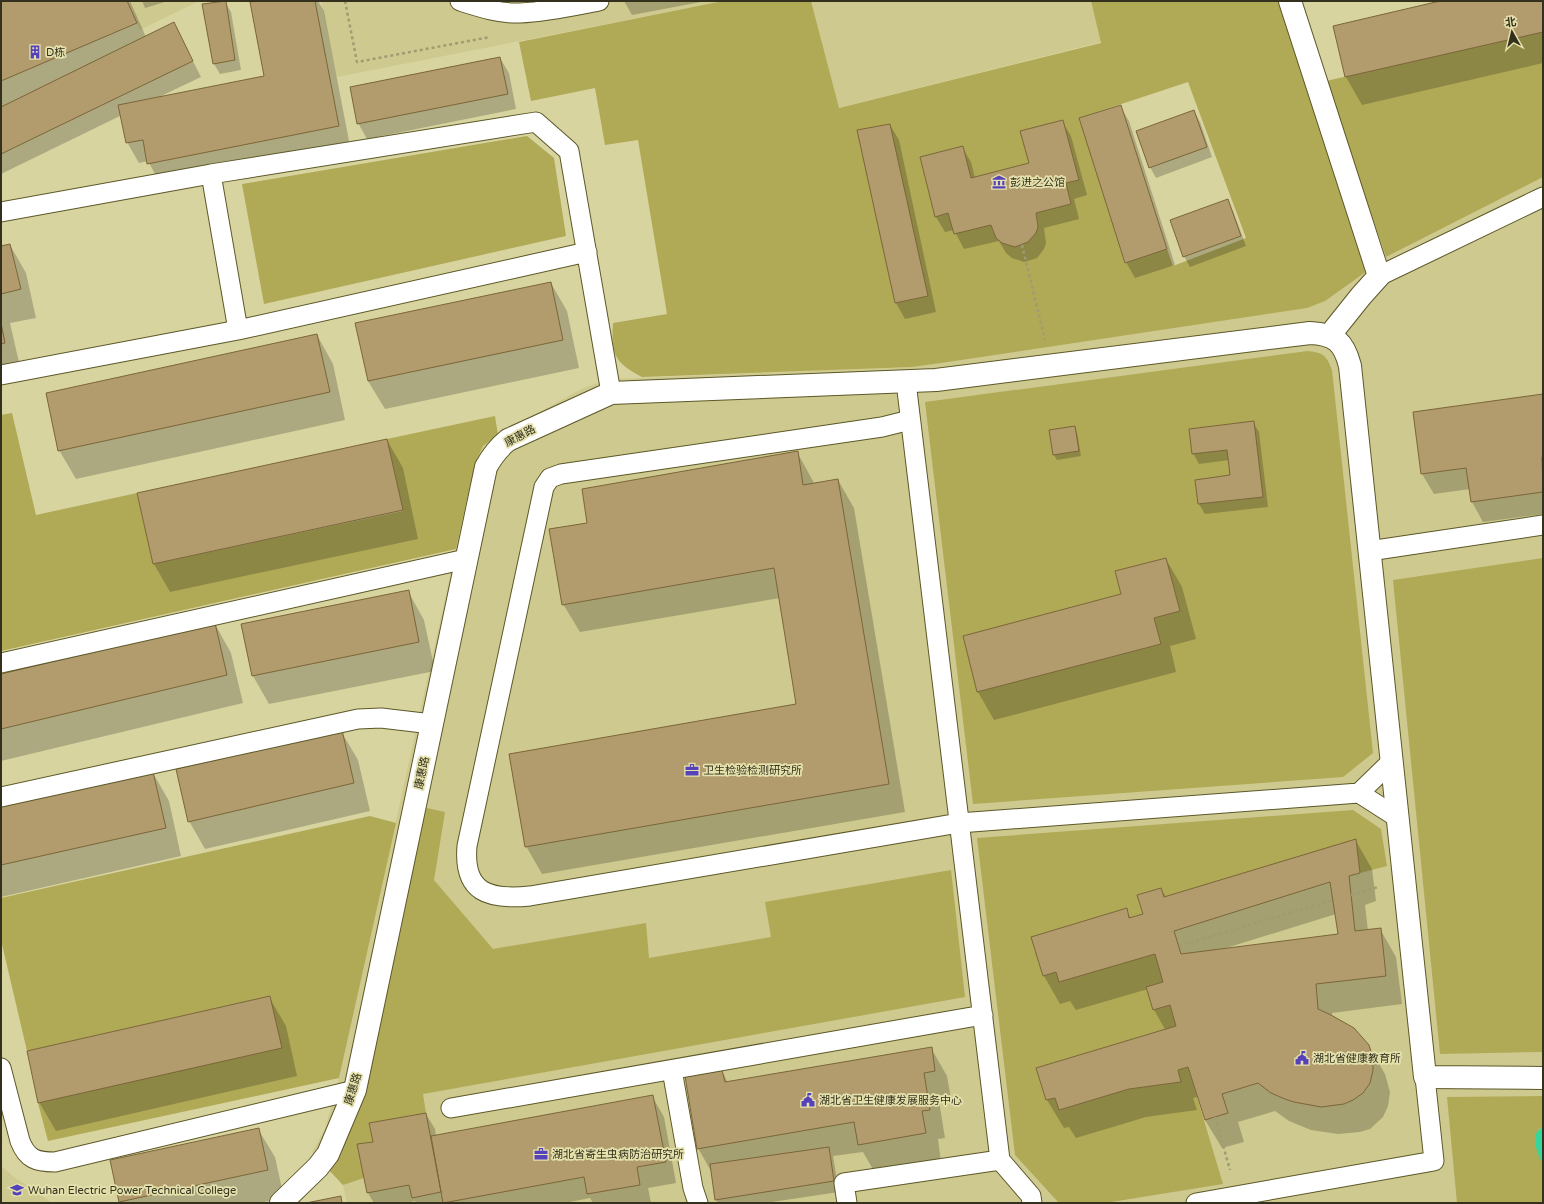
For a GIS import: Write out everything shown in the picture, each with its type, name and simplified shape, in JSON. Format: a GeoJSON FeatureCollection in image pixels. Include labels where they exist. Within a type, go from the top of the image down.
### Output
{"type":"FeatureCollection","features":[{"type":"Feature","properties":{"kind":"street"},"geometry":{"type":"LineString","coordinates":[[1290,1],[1380,276],[1361,296],[1329,336]]}},
{"type":"Feature","properties":{"kind":"street"},"geometry":{"type":"LineString","coordinates":[[611,393],[936,380],[1310,333],[1320,333],[1329,336],[1343,346],[1350,366],[1425,1077],[1543,1078]]}},
{"type":"Feature","properties":{"kind":"street","name":"康惠路"},"geometry":{"type":"LineString","coordinates":[[281,1203],[318,1168],[328,1154],[355,1090],[486,467],[499,447],[508,440],[611,393]]}},
{"type":"Feature","properties":{"kind":"lane"},"geometry":{"type":"LineString","coordinates":[[460,1],[499,12],[519,13],[557,9],[599,1]]}},
{"type":"Feature","properties":{"kind":"lane"},"geometry":{"type":"LineString","coordinates":[[1,212],[211,174],[536,122],[569,151],[611,393]]}},
{"type":"Feature","properties":{"kind":"lane"},"geometry":{"type":"LineString","coordinates":[[211,174],[238,330]]}},
{"type":"Feature","properties":{"kind":"lane"},"geometry":{"type":"LineString","coordinates":[[1380,276],[1543,197]]}},
{"type":"Feature","properties":{"kind":"lane"},"geometry":{"type":"LineString","coordinates":[[1,375],[238,330],[587,252]]}},
{"type":"Feature","properties":{"kind":"lane"},"geometry":{"type":"LineString","coordinates":[[906,382],[1000,1160],[1031,1196],[1032,1203]]}},
{"type":"Feature","properties":{"kind":"lane"},"geometry":{"type":"LineString","coordinates":[[910,420],[882,427],[561,474],[550,478],[544,486],[469,838],[466,860],[468,872],[473,882],[483,892],[496,896],[512,898],[530,896],[959,824],[1359,793],[1398,818]]}},
{"type":"Feature","properties":{"kind":"lane"},"geometry":{"type":"LineString","coordinates":[[1369,551],[1543,525]]}},
{"type":"Feature","properties":{"kind":"lane"},"geometry":{"type":"LineString","coordinates":[[1,664],[466,559]]}},
{"type":"Feature","properties":{"kind":"lane"},"geometry":{"type":"LineString","coordinates":[[1,798],[358,719],[381,718],[432,724]]}},
{"type":"Feature","properties":{"kind":"lane"},"geometry":{"type":"LineString","coordinates":[[1359,793],[1391,762]]}},
{"type":"Feature","properties":{"kind":"lane"},"geometry":{"type":"LineString","coordinates":[[451,1108],[983,1015]]}},
{"type":"Feature","properties":{"kind":"lane"},"geometry":{"type":"LineString","coordinates":[[1,1068],[24,1151],[32,1158],[42,1162],[55,1162],[355,1090]]}},
{"type":"Feature","properties":{"kind":"lane"},"geometry":{"type":"LineString","coordinates":[[672,1070],[693,1188],[698,1203]]}},
{"type":"Feature","properties":{"kind":"lane"},"geometry":{"type":"LineString","coordinates":[[1196,1203],[1238,1197],[1434,1161],[1425,1077]]}},
{"type":"Feature","properties":{"kind":"lane"},"geometry":{"type":"LineString","coordinates":[[847,1203],[844,1183],[1000,1160]]}},
{"type":"Feature","properties":{"kind":"path"},"geometry":{"type":"LineString","coordinates":[[345,1],[357,62],[493,37]]}},
{"type":"Feature","properties":{"kind":"path"},"geometry":{"type":"LineString","coordinates":[[1022,245],[1052,366]]}},
{"type":"Feature","properties":{"kind":"path"},"geometry":{"type":"LineString","coordinates":[[1179,946],[1333,900]]}},
{"type":"Feature","properties":{"kind":"path"},"geometry":{"type":"LineString","coordinates":[[1215,1117],[1238,1197]]}},
{"type":"Feature","properties":{"kind":"shaded area"},"geometry":{"type":"Polygon","coordinates":[[[127,1],[199,1],[140,30],[127,1]]]}},
{"type":"Feature","properties":{"kind":"shaded area"},"geometry":{"type":"Polygon","coordinates":[[[321,1],[723,1],[337,77],[321,1]]]}},
{"type":"Feature","properties":{"kind":"shaded area"},"geometry":{"type":"Polygon","coordinates":[[[723,1],[811,1],[839,108],[1101,43],[1091,1],[1279,1],[1367,271],[1325,301],[1307,308],[941,363],[912,367],[642,377],[625,367],[620,361],[616,356],[613,342],[613,323],[667,314],[638,140],[605,145],[595,88],[531,101],[519,42],[723,1]],[[1188,82],[1079,118],[1125,263],[1167,249],[1173,266],[1246,238],[1188,82]],[[1063,120],[1021,131],[1029,163],[971,178],[963,146],[920,157],[935,217],[948,213],[991,225],[996,236],[1003,243],[1012,246],[1021,245],[1029,241],[1034,234],[1037,225],[1036,213],[1071,204],[1066,183],[1079,180],[1063,120]],[[890,124],[858,130],[895,303],[928,296],[890,124]]]}},
{"type":"Feature","properties":{"kind":"shaded area"},"geometry":{"type":"Polygon","coordinates":[[[811,1],[1091,1],[1101,42],[838,108],[811,1]]]}},
{"type":"Feature","properties":{"kind":"shaded area"},"geometry":{"type":"Polygon","coordinates":[[[1543,32],[1543,177],[1386,257],[1326,81],[1543,32]]]}},
{"type":"Feature","properties":{"kind":"shaded area"},"geometry":{"type":"Polygon","coordinates":[[[527,136],[554,158],[566,236],[264,304],[242,184],[527,136]]]}},
{"type":"Feature","properties":{"kind":"shaded area"},"geometry":{"type":"Polygon","coordinates":[[[1543,177],[1543,1203],[347,1203],[343,1185],[312,1152],[325,1129],[339,1078],[471,481],[477,459],[483,446],[498,435],[572,394],[586,387],[610,379],[912,367],[1146,331],[1367,271],[1386,257],[1543,177]]]}},
{"type":"Feature","properties":{"kind":"shaded area"},"geometry":{"type":"Polygon","coordinates":[[[1308,351],[1324,356],[1332,370],[1373,753],[1343,777],[973,804],[925,402],[1308,351]],[[1254,421],[1189,429],[1192,454],[1227,450],[1230,475],[1195,480],[1198,504],[1263,497],[1254,421]],[[1166,558],[1115,571],[1121,594],[963,636],[977,692],[1161,644],[1154,618],[1180,611],[1166,558]]]}},
{"type":"Feature","properties":{"kind":"shaded area"},"geometry":{"type":"Polygon","coordinates":[[[12,413],[36,515],[137,493],[153,564],[403,511],[387,439],[495,416],[498,435],[483,446],[477,459],[456,549],[1,651],[1,415],[12,413]]]}},
{"type":"Feature","properties":{"kind":"shaded area"},"geometry":{"type":"Polygon","coordinates":[[[1543,558],[1543,1052],[1440,1054],[1393,580],[1543,558]]]}},
{"type":"Feature","properties":{"kind":"shaded area"},"geometry":{"type":"Polygon","coordinates":[[[422,807],[445,812],[434,880],[493,949],[646,923],[649,958],[771,937],[765,902],[951,870],[965,997],[423,1094],[426,1113],[369,1123],[373,1142],[357,1144],[364,1178],[343,1185],[328,1169],[422,807]]]}},
{"type":"Feature","properties":{"kind":"shaded area"},"geometry":{"type":"Polygon","coordinates":[[[1353,810],[1381,829],[1387,866],[1360,873],[1356,840],[1164,897],[1161,888],[1137,895],[1143,914],[1129,918],[1126,908],[1032,937],[1043,976],[1056,972],[1059,982],[1155,954],[1163,982],[1153,1010],[1170,1005],[1176,1026],[1036,1068],[1046,1100],[1055,1098],[1059,1110],[1129,1089],[1181,1082],[1178,1070],[1188,1067],[1223,1184],[1105,1203],[1058,1202],[1015,1155],[977,838],[1353,810]]]}},
{"type":"Feature","properties":{"kind":"shaded area"},"geometry":{"type":"Polygon","coordinates":[[[370,816],[396,823],[339,1078],[48,1141],[38,1103],[270,996],[27,1051],[1,940],[1,898],[370,816]]]}},
{"type":"Feature","properties":{"kind":"shaded area"},"geometry":{"type":"Polygon","coordinates":[[[1543,1096],[1543,1127],[1539,1129],[1535,1142],[1543,1165],[1543,1203],[1457,1203],[1447,1097],[1543,1096]]]}},
{"type":"Feature","properties":{"kind":"shaded area"},"geometry":{"type":"Polygon","coordinates":[[[1543,1127],[1543,1165],[1537,1150],[1535,1139],[1538,1130],[1543,1127]]]}},
{"type":"Feature","properties":{"kind":"shaded area","name":"Wuhan Electric Power Technical College"},"geometry":{"type":"Polygon","coordinates":[[[1,1166],[14,1177],[52,1203],[1,1203],[1,1166]]]}},
{"type":"Feature","properties":{"kind":"building","name":"D栋"},"geometry":{"type":"Polygon","coordinates":[[[1,1],[127,1],[137,23],[1,81],[1,1]]]}},
{"type":"Feature","properties":{"kind":"building"},"geometry":{"type":"Polygon","coordinates":[[[226,1],[235,60],[213,64],[202,4],[226,1]]]}},
{"type":"Feature","properties":{"kind":"building"},"geometry":{"type":"Polygon","coordinates":[[[315,1],[339,126],[147,164],[143,140],[126,143],[118,105],[264,76],[250,2],[315,1]]]}},
{"type":"Feature","properties":{"kind":"building"},"geometry":{"type":"Polygon","coordinates":[[[1440,1],[1543,1],[1543,32],[1345,77],[1333,26],[1440,1]]]}},
{"type":"Feature","properties":{"kind":"building"},"geometry":{"type":"Polygon","coordinates":[[[174,22],[193,61],[1,154],[1,107],[174,22]]]}},
{"type":"Feature","properties":{"kind":"building"},"geometry":{"type":"Polygon","coordinates":[[[500,57],[508,94],[357,124],[350,87],[500,57]]]}},
{"type":"Feature","properties":{"kind":"building"},"geometry":{"type":"Polygon","coordinates":[[[1121,105],[1167,249],[1125,263],[1079,118],[1121,105]]]}},
{"type":"Feature","properties":{"kind":"building"},"geometry":{"type":"Polygon","coordinates":[[[1194,110],[1207,147],[1149,168],[1136,131],[1194,110]]]}},
{"type":"Feature","properties":{"kind":"building","name":"彭进之公馆"},"geometry":{"type":"Polygon","coordinates":[[[1063,120],[1079,180],[1066,183],[1071,204],[1036,213],[1038,227],[1036,233],[1028,242],[1015,247],[1002,243],[996,238],[991,225],[954,234],[948,213],[935,217],[920,157],[963,146],[971,178],[1029,163],[1020,131],[1063,120]]]}},
{"type":"Feature","properties":{"kind":"building"},"geometry":{"type":"Polygon","coordinates":[[[890,124],[928,296],[895,303],[857,130],[890,124]]]}},
{"type":"Feature","properties":{"kind":"building"},"geometry":{"type":"Polygon","coordinates":[[[1228,199],[1241,236],[1183,257],[1170,220],[1228,199]]]}},
{"type":"Feature","properties":{"kind":"building"},"geometry":{"type":"Polygon","coordinates":[[[10,244],[21,289],[1,294],[1,246],[10,244]]]}},
{"type":"Feature","properties":{"kind":"building"},"geometry":{"type":"Polygon","coordinates":[[[551,282],[563,340],[368,381],[355,323],[551,282]]]}},
{"type":"Feature","properties":{"kind":"building"},"geometry":{"type":"Polygon","coordinates":[[[1,323],[5,343],[1,344],[1,323]]]}},
{"type":"Feature","properties":{"kind":"building"},"geometry":{"type":"Polygon","coordinates":[[[317,334],[330,392],[58,451],[46,393],[317,334]]]}},
{"type":"Feature","properties":{"kind":"building"},"geometry":{"type":"Polygon","coordinates":[[[1543,394],[1543,492],[1471,502],[1466,468],[1421,474],[1413,412],[1543,394]]]}},
{"type":"Feature","properties":{"kind":"building"},"geometry":{"type":"Polygon","coordinates":[[[1254,421],[1263,497],[1198,504],[1195,480],[1230,475],[1227,450],[1192,454],[1189,429],[1254,421]]]}},
{"type":"Feature","properties":{"kind":"building"},"geometry":{"type":"Polygon","coordinates":[[[1075,426],[1079,451],[1053,455],[1049,430],[1075,426]]]}},
{"type":"Feature","properties":{"kind":"building"},"geometry":{"type":"Polygon","coordinates":[[[387,439],[403,510],[153,564],[137,493],[387,439]]]}},
{"type":"Feature","properties":{"kind":"building"},"geometry":{"type":"Polygon","coordinates":[[[798,451],[803,485],[838,479],[889,784],[525,847],[509,754],[796,704],[774,568],[562,605],[549,529],[587,523],[582,489],[798,451]]]}},
{"type":"Feature","properties":{"kind":"building"},"geometry":{"type":"Polygon","coordinates":[[[1166,558],[1180,611],[1154,618],[1161,644],[977,692],[963,636],[1121,594],[1115,571],[1166,558]]]}},
{"type":"Feature","properties":{"kind":"building"},"geometry":{"type":"Polygon","coordinates":[[[409,590],[419,642],[252,676],[241,624],[409,590]]]}},
{"type":"Feature","properties":{"kind":"building"},"geometry":{"type":"Polygon","coordinates":[[[215,623],[227,675],[1,729],[1,674],[215,623]]]}},
{"type":"Feature","properties":{"kind":"building"},"geometry":{"type":"Polygon","coordinates":[[[342,730],[354,783],[188,822],[176,769],[342,730]]]}},
{"type":"Feature","properties":{"kind":"building"},"geometry":{"type":"Polygon","coordinates":[[[153,772],[166,828],[1,865],[1,806],[153,772]]]}},
{"type":"Feature","properties":{"kind":"building"},"geometry":{"type":"Polygon","coordinates":[[[1356,839],[1360,873],[1349,876],[1355,931],[1381,928],[1386,976],[1316,984],[1318,1009],[1354,1028],[1369,1045],[1373,1058],[1373,1070],[1370,1083],[1363,1093],[1344,1104],[1321,1107],[1285,1099],[1271,1093],[1258,1083],[1222,1094],[1228,1113],[1205,1120],[1188,1067],[1178,1070],[1181,1082],[1129,1089],[1059,1110],[1055,1098],[1046,1100],[1036,1068],[1176,1026],[1170,1005],[1153,1010],[1146,987],[1163,982],[1155,954],[1059,982],[1056,972],[1043,976],[1031,937],[1127,908],[1129,918],[1143,914],[1137,895],[1161,888],[1164,897],[1356,839]],[[1330,882],[1174,931],[1181,954],[1338,934],[1330,882]]]}},
{"type":"Feature","properties":{"kind":"building"},"geometry":{"type":"Polygon","coordinates":[[[270,996],[282,1048],[38,1103],[27,1051],[270,996]]]}},
{"type":"Feature","properties":{"kind":"building"},"geometry":{"type":"Polygon","coordinates":[[[932,1047],[935,1071],[924,1073],[930,1110],[922,1111],[926,1133],[858,1145],[854,1122],[697,1149],[685,1076],[722,1070],[725,1082],[932,1047]]]}},
{"type":"Feature","properties":{"kind":"building"},"geometry":{"type":"Polygon","coordinates":[[[653,1095],[666,1162],[637,1167],[640,1185],[587,1194],[584,1177],[443,1203],[431,1136],[653,1095]]]}},
{"type":"Feature","properties":{"kind":"building"},"geometry":{"type":"Polygon","coordinates":[[[426,1113],[441,1192],[412,1198],[409,1185],[367,1193],[357,1144],[373,1142],[369,1123],[426,1113]]]}},
{"type":"Feature","properties":{"kind":"building"},"geometry":{"type":"Polygon","coordinates":[[[259,1128],[268,1170],[119,1202],[110,1160],[259,1128]]]}},
{"type":"Feature","properties":{"kind":"building"},"geometry":{"type":"Polygon","coordinates":[[[829,1147],[834,1181],[715,1200],[710,1164],[829,1147]]]}},
{"type":"Feature","properties":{"kind":"building"},"geometry":{"type":"Polygon","coordinates":[[[341,1196],[342,1203],[306,1203],[341,1196]]]}},
{"type":"Feature","properties":{"kind":"place","name":"D栋"},"geometry":{"type":"Point","coordinates":[35,52]}},
{"type":"Feature","properties":{"kind":"place","name":"彭进之公馆"},"geometry":{"type":"Point","coordinates":[999,182]}},
{"type":"Feature","properties":{"kind":"place","name":"卫生检验检测研究所"},"geometry":{"type":"Point","coordinates":[692,770]}},
{"type":"Feature","properties":{"kind":"place","name":"湖北省健康教育所"},"geometry":{"type":"Point","coordinates":[1302,1058]}},
{"type":"Feature","properties":{"kind":"place","name":"湖北省卫生健康发展服务中心"},"geometry":{"type":"Point","coordinates":[808,1100]}},
{"type":"Feature","properties":{"kind":"place","name":"湖北省寄生虫病防治研究所"},"geometry":{"type":"Point","coordinates":[541,1154]}},
{"type":"Feature","properties":{"kind":"place","name":"Wuhan Electric Power Technical College"},"geometry":{"type":"Point","coordinates":[17,1190]}}]}
